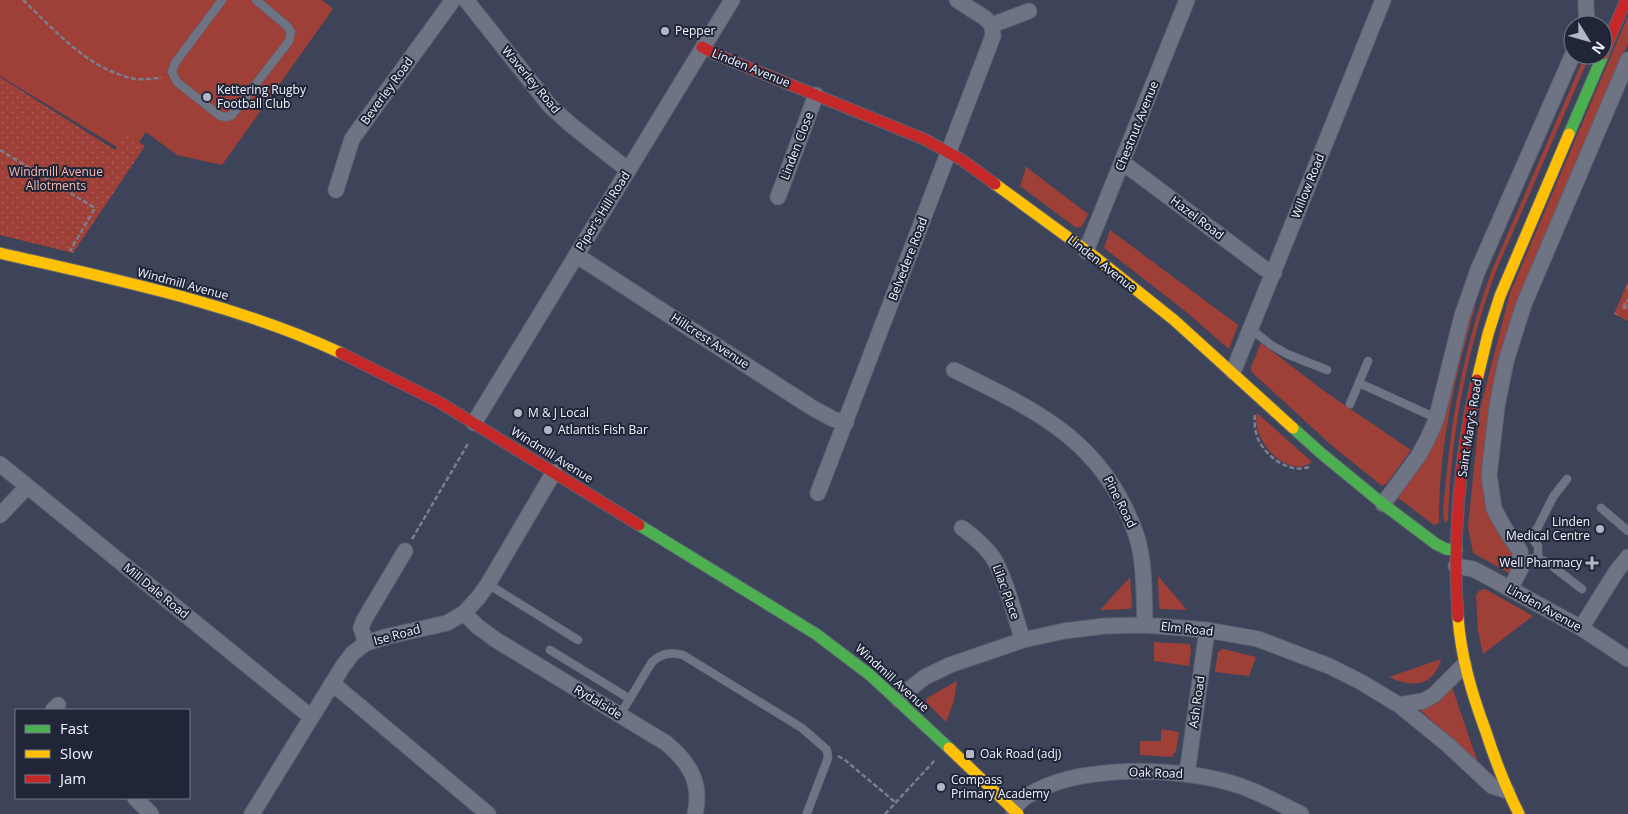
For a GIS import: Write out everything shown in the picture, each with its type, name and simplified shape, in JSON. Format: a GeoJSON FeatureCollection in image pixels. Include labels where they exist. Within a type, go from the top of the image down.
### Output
{"type":"FeatureCollection","features":[{"type":"Feature","properties":{"kind":"main road","name":"Saint Mary's Road"},"geometry":{"type":"LineString","coordinates":[[1613,31],[1626,0]]}},
{"type":"Feature","properties":{"kind":"main road","name":"Linden Avenue"},"geometry":{"type":"LineString","coordinates":[[702,48],[924,139],[975,169],[1086,251],[1174,320],[1315,448],[1383,504],[1436,544],[1446,549],[1457,550]]}},
{"type":"Feature","properties":{"kind":"main road","name":"Saint Mary's Road"},"geometry":{"type":"LineString","coordinates":[[1519,814],[1507,791],[1469,686],[1459,634],[1456,566],[1464,458],[1482,354],[1496,308],[1510,270],[1599,65]]}},
{"type":"Feature","properties":{"kind":"main road","name":"Windmill Avenue"},"geometry":{"type":"LineString","coordinates":[[0,252],[199,301],[249,316],[330,347],[403,382],[473,430],[554,472],[816,634],[844,654],[899,700],[1016,812]]}},
{"type":"Feature","properties":{"kind":"street","name":"Beverley Road"},"geometry":{"type":"LineString","coordinates":[[336,190],[352,139],[453,0]]}},
{"type":"Feature","properties":{"kind":"street","name":"Waverley Road"},"geometry":{"type":"LineString","coordinates":[[466,0],[550,106],[628,170]]}},
{"type":"Feature","properties":{"kind":"street","name":"Piper's Hill Road"},"geometry":{"type":"LineString","coordinates":[[473,430],[576,255],[732,0]]}},
{"type":"Feature","properties":{"kind":"street"},"geometry":{"type":"LineString","coordinates":[[957,0],[992,25],[1029,11]]}},
{"type":"Feature","properties":{"kind":"street","name":"Chestnut Avenue"},"geometry":{"type":"LineString","coordinates":[[1086,251],[1187,0]]}},
{"type":"Feature","properties":{"kind":"street","name":"Willow Road"},"geometry":{"type":"LineString","coordinates":[[1233,372],[1383,0]]}},
{"type":"Feature","properties":{"kind":"street"},"geometry":{"type":"LineString","coordinates":[[1586,0],[1586,15]]}},
{"type":"Feature","properties":{"kind":"street","name":"Belvedere Road"},"geometry":{"type":"LineString","coordinates":[[818,492],[993,36],[992,25]]}},
{"type":"Feature","properties":{"kind":"street","name":"Saint Mary's Road"},"geometry":{"type":"LineString","coordinates":[[1521,560],[1520,551],[1494,509],[1489,475],[1491,450],[1506,361],[1524,304],[1628,60]]}},
{"type":"Feature","properties":{"kind":"street"},"geometry":{"type":"LineString","coordinates":[[1383,504],[1419,455],[1428,438],[1436,418],[1462,316],[1478,270],[1568,65]]}},
{"type":"Feature","properties":{"kind":"street","name":"Linden Close"},"geometry":{"type":"LineString","coordinates":[[778,197],[816,95]]}},
{"type":"Feature","properties":{"kind":"street","name":"Hazel Road"},"geometry":{"type":"LineString","coordinates":[[1122,162],[1265,269],[1274,273]]}},
{"type":"Feature","properties":{"kind":"street","name":"Hillcrest Avenue"},"geometry":{"type":"LineString","coordinates":[[576,255],[811,407],[832,419],[846,423]]}},
{"type":"Feature","properties":{"kind":"street","name":"Pine Road"},"geometry":{"type":"LineString","coordinates":[[954,370],[1025,406],[1049,421],[1084,449],[1103,470],[1120,498],[1139,545],[1143,569],[1145,625]]}},
{"type":"Feature","properties":{"kind":"street","name":"Mill Dale Road"},"geometry":{"type":"LineString","coordinates":[[0,464],[311,717]]}},
{"type":"Feature","properties":{"kind":"street","name":"Ise Road"},"geometry":{"type":"LineString","coordinates":[[252,814],[342,666],[353,653],[366,643],[447,623],[464,612],[478,598],[488,584],[554,472]]}},
{"type":"Feature","properties":{"kind":"street"},"geometry":{"type":"LineString","coordinates":[[0,515],[27,486]]}},
{"type":"Feature","properties":{"kind":"street","name":"Lilac Place"},"geometry":{"type":"LineString","coordinates":[[962,528],[978,540],[995,561],[1004,580],[1022,640]]}},
{"type":"Feature","properties":{"kind":"street"},"geometry":{"type":"LineString","coordinates":[[366,643],[361,628],[364,620],[405,551]]}},
{"type":"Feature","properties":{"kind":"street"},"geometry":{"type":"LineString","coordinates":[[1581,628],[1616,572],[1628,557]]}},
{"type":"Feature","properties":{"kind":"street"},"geometry":{"type":"LineString","coordinates":[[1510,589],[1518,575],[1521,560]]}},
{"type":"Feature","properties":{"kind":"street","name":"Linden Avenue"},"geometry":{"type":"LineString","coordinates":[[1456,566],[1473,569],[1510,589],[1581,628],[1628,659]]}},
{"type":"Feature","properties":{"kind":"street","name":"Rydalside"},"geometry":{"type":"LineString","coordinates":[[464,612],[477,626],[496,640],[666,743],[679,754],[695,781],[698,796],[695,814]]}},
{"type":"Feature","properties":{"kind":"street","name":"Elm Road"},"geometry":{"type":"LineString","coordinates":[[899,700],[925,677],[991,650],[1022,640],[1064,631],[1105,626],[1145,625],[1207,630],[1258,639],[1329,666],[1361,682],[1399,705],[1448,744],[1492,786],[1507,791]]}},
{"type":"Feature","properties":{"kind":"street","name":"Ash Road"},"geometry":{"type":"LineString","coordinates":[[1187,774],[1207,630]]}},
{"type":"Feature","properties":{"kind":"street"},"geometry":{"type":"LineString","coordinates":[[1399,705],[1423,700],[1434,695],[1464,666]]}},
{"type":"Feature","properties":{"kind":"street"},"geometry":{"type":"LineString","coordinates":[[332,683],[488,814]]}},
{"type":"Feature","properties":{"kind":"street","name":"Oak Road"},"geometry":{"type":"LineString","coordinates":[[1016,812],[1025,797],[1053,783],[1093,775],[1129,771],[1160,771],[1187,774],[1231,783],[1263,795],[1301,814]]}},
{"type":"Feature","properties":{"kind":"street"},"geometry":{"type":"LineString","coordinates":[[136,799],[151,814]]}},
{"type":"Feature","properties":{"kind":"lane"},"geometry":{"type":"LineString","coordinates":[[222,0],[175,62],[172,72],[178,82],[220,116],[227,117],[232,115],[290,41],[291,32],[287,26],[256,0]]}},
{"type":"Feature","properties":{"kind":"lane"},"geometry":{"type":"LineString","coordinates":[[1251,329],[1271,345],[1287,354],[1326,370]]}},
{"type":"Feature","properties":{"kind":"lane"},"geometry":{"type":"LineString","coordinates":[[1350,404],[1368,361]]}},
{"type":"Feature","properties":{"kind":"lane"},"geometry":{"type":"LineString","coordinates":[[1359,383],[1436,418]]}},
{"type":"Feature","properties":{"kind":"lane"},"geometry":{"type":"LineString","coordinates":[[1538,558],[1538,546],[1531,537],[1553,497],[1567,479]]}},
{"type":"Feature","properties":{"kind":"lane"},"geometry":{"type":"LineString","coordinates":[[1601,508],[1628,531]]}},
{"type":"Feature","properties":{"kind":"lane"},"geometry":{"type":"LineString","coordinates":[[1521,560],[1538,558],[1582,589]]}},
{"type":"Feature","properties":{"kind":"lane"},"geometry":{"type":"LineString","coordinates":[[488,584],[578,640]]}},
{"type":"Feature","properties":{"kind":"lane"},"geometry":{"type":"LineString","coordinates":[[550,650],[630,699]]}},
{"type":"Feature","properties":{"kind":"lane"},"geometry":{"type":"LineString","coordinates":[[620,715],[652,662],[658,656],[671,652],[683,655],[802,728],[827,750],[828,758],[807,813]]}},
{"type":"Feature","properties":{"kind":"path"},"geometry":{"type":"LineString","coordinates":[[23,0],[80,52],[105,68],[133,79],[174,77]]}},
{"type":"Feature","properties":{"kind":"path"},"geometry":{"type":"LineString","coordinates":[[0,150],[95,208],[60,267]]}},
{"type":"Feature","properties":{"kind":"path"},"geometry":{"type":"LineString","coordinates":[[1624,309],[1628,299]]}},
{"type":"Feature","properties":{"kind":"path"},"geometry":{"type":"LineString","coordinates":[[1256,409],[1254,422],[1258,438],[1267,451],[1280,462],[1293,468],[1300,469],[1311,466]]}},
{"type":"Feature","properties":{"kind":"path"},"geometry":{"type":"LineString","coordinates":[[405,551],[473,430]]}},
{"type":"Feature","properties":{"kind":"path"},"geometry":{"type":"LineString","coordinates":[[827,750],[845,760],[895,802]]}},
{"type":"Feature","properties":{"kind":"path"},"geometry":{"type":"LineString","coordinates":[[884,814],[939,756]]}},
{"type":"Feature","properties":{"kind":"green space","name":"Kettering Rugby Football Club"},"geometry":{"type":"Polygon","coordinates":[[[0,0],[322,0],[333,9],[222,165],[177,155],[146,132],[130,155],[0,76],[0,0]]]}},
{"type":"Feature","properties":{"kind":"green space"},"geometry":{"type":"Polygon","coordinates":[[[1628,16],[1628,44],[1551,222],[1491,404],[1485,442],[1483,476],[1514,553],[1514,567],[1509,573],[1473,553],[1468,527],[1480,409],[1510,293],[1607,65],[1613,65],[1613,51],[1628,16]]]}},
{"type":"Feature","properties":{"kind":"green space"},"geometry":{"type":"Polygon","coordinates":[[[1581,65],[1586,65],[1496,271],[1485,301],[1468,363],[1462,394],[1453,456],[1448,520],[1445,523],[1443,513],[1452,427],[1468,348],[1492,270],[1581,65]]]}},
{"type":"Feature","properties":{"kind":"green space","name":"Windmill Avenue Allotments"},"geometry":{"type":"Polygon","coordinates":[[[0,77],[115,150],[127,134],[145,146],[73,253],[0,235],[0,77]]]}},
{"type":"Feature","properties":{"kind":"green space"},"geometry":{"type":"Polygon","coordinates":[[[1025,166],[1088,214],[1082,226],[1075,227],[1020,186],[1025,166]]]}},
{"type":"Feature","properties":{"kind":"green space"},"geometry":{"type":"Polygon","coordinates":[[[1110,230],[1238,325],[1229,349],[1185,311],[1104,248],[1110,230]]]}},
{"type":"Feature","properties":{"kind":"green space"},"geometry":{"type":"Polygon","coordinates":[[[1628,282],[1628,321],[1614,314],[1628,282]]]}},
{"type":"Feature","properties":{"kind":"green space"},"geometry":{"type":"Polygon","coordinates":[[[1470,306],[1475,307],[1455,385],[1445,438],[1439,523],[1434,525],[1397,497],[1423,458],[1470,306]]]}},
{"type":"Feature","properties":{"kind":"green space"},"geometry":{"type":"Polygon","coordinates":[[[1261,343],[1324,391],[1411,450],[1387,483],[1382,486],[1330,444],[1251,371],[1261,343]]]}},
{"type":"Feature","properties":{"kind":"green space"},"geometry":{"type":"Polygon","coordinates":[[[1257,413],[1312,462],[1302,466],[1292,466],[1272,454],[1259,434],[1256,423],[1257,413]]]}},
{"type":"Feature","properties":{"kind":"green space"},"geometry":{"type":"Polygon","coordinates":[[[1158,576],[1187,610],[1161,609],[1159,606],[1158,576]]]}},
{"type":"Feature","properties":{"kind":"green space"},"geometry":{"type":"Polygon","coordinates":[[[1130,577],[1132,606],[1129,609],[1100,610],[1130,577]]]}},
{"type":"Feature","properties":{"kind":"green space"},"geometry":{"type":"Polygon","coordinates":[[[1483,589],[1533,616],[1483,654],[1478,631],[1476,595],[1483,589]]]}},
{"type":"Feature","properties":{"kind":"green space"},"geometry":{"type":"Polygon","coordinates":[[[1154,642],[1190,644],[1189,666],[1154,661],[1154,642]]]}},
{"type":"Feature","properties":{"kind":"green space"},"geometry":{"type":"Polygon","coordinates":[[[1223,649],[1256,657],[1249,676],[1215,672],[1218,652],[1223,649]]]}},
{"type":"Feature","properties":{"kind":"green space"},"geometry":{"type":"Polygon","coordinates":[[[1441,659],[1433,675],[1421,683],[1405,683],[1389,677],[1441,659]]]}},
{"type":"Feature","properties":{"kind":"green space"},"geometry":{"type":"Polygon","coordinates":[[[957,681],[954,701],[946,722],[926,702],[927,698],[957,681]]]}},
{"type":"Feature","properties":{"kind":"green space"},"geometry":{"type":"Polygon","coordinates":[[[1452,687],[1477,764],[1421,711],[1423,707],[1438,701],[1452,687]]]}},
{"type":"Feature","properties":{"kind":"green space"},"geometry":{"type":"Polygon","coordinates":[[[1161,729],[1179,732],[1176,751],[1172,757],[1140,755],[1140,741],[1161,741],[1161,729]]]}},
{"type":"Feature","properties":{"kind":"traffic: fast"},"geometry":{"type":"LineString","coordinates":[[1569,134],[1599,65]]}},
{"type":"Feature","properties":{"kind":"traffic: fast"},"geometry":{"type":"LineString","coordinates":[[1293,428],[1383,504],[1436,544],[1446,549],[1457,550]]}},
{"type":"Feature","properties":{"kind":"traffic: fast"},"geometry":{"type":"LineString","coordinates":[[639,525],[816,634],[870,675],[949,748]]}},
{"type":"Feature","properties":{"kind":"traffic: slow"},"geometry":{"type":"LineString","coordinates":[[1477,380],[1488,334],[1500,296],[1569,134]]}},
{"type":"Feature","properties":{"kind":"traffic: slow"},"geometry":{"type":"LineString","coordinates":[[995,184],[1095,257],[1174,320],[1293,428]]}},
{"type":"Feature","properties":{"kind":"traffic: slow"},"geometry":{"type":"LineString","coordinates":[[0,253],[174,294],[258,320],[300,335],[341,353]]}},
{"type":"Feature","properties":{"kind":"traffic: slow"},"geometry":{"type":"LineString","coordinates":[[1458,617],[1464,661],[1472,690],[1497,763],[1519,814]]}},
{"type":"Feature","properties":{"kind":"traffic: slow"},"geometry":{"type":"LineString","coordinates":[[949,748],[1018,814]]}},
{"type":"Feature","properties":{"kind":"traffic: jam"},"geometry":{"type":"LineString","coordinates":[[1613,31],[1626,0]]}},
{"type":"Feature","properties":{"kind":"traffic: jam"},"geometry":{"type":"LineString","coordinates":[[702,47],[924,139],[962,160],[995,184]]}},
{"type":"Feature","properties":{"kind":"traffic: jam"},"geometry":{"type":"LineString","coordinates":[[341,353],[439,402],[639,525]]}},
{"type":"Feature","properties":{"kind":"traffic: jam"},"geometry":{"type":"LineString","coordinates":[[1458,617],[1456,558],[1459,498],[1466,438],[1477,380]]}},
{"type":"Feature","properties":{"kind":"place","name":"Pepper"},"geometry":{"type":"Point","coordinates":[665,31]}},
{"type":"Feature","properties":{"kind":"place","name":"Kettering Rugby Football Club"},"geometry":{"type":"Point","coordinates":[207,97]}},
{"type":"Feature","properties":{"kind":"place","name":"M & J Local"},"geometry":{"type":"Point","coordinates":[518,413]}},
{"type":"Feature","properties":{"kind":"place","name":"Atlantis Fish Bar"},"geometry":{"type":"Point","coordinates":[548,430]}},
{"type":"Feature","properties":{"kind":"place","name":"Linden Medical Centre"},"geometry":{"type":"Point","coordinates":[1600,529]}},
{"type":"Feature","properties":{"kind":"place","name":"Well Pharmacy"},"geometry":{"type":"Point","coordinates":[1592,563]}},
{"type":"Feature","properties":{"kind":"place","name":"Oak Road (adj)"},"geometry":{"type":"Point","coordinates":[970,754]}},
{"type":"Feature","properties":{"kind":"place","name":"Compass Primary Academy"},"geometry":{"type":"Point","coordinates":[941,787]}}]}
